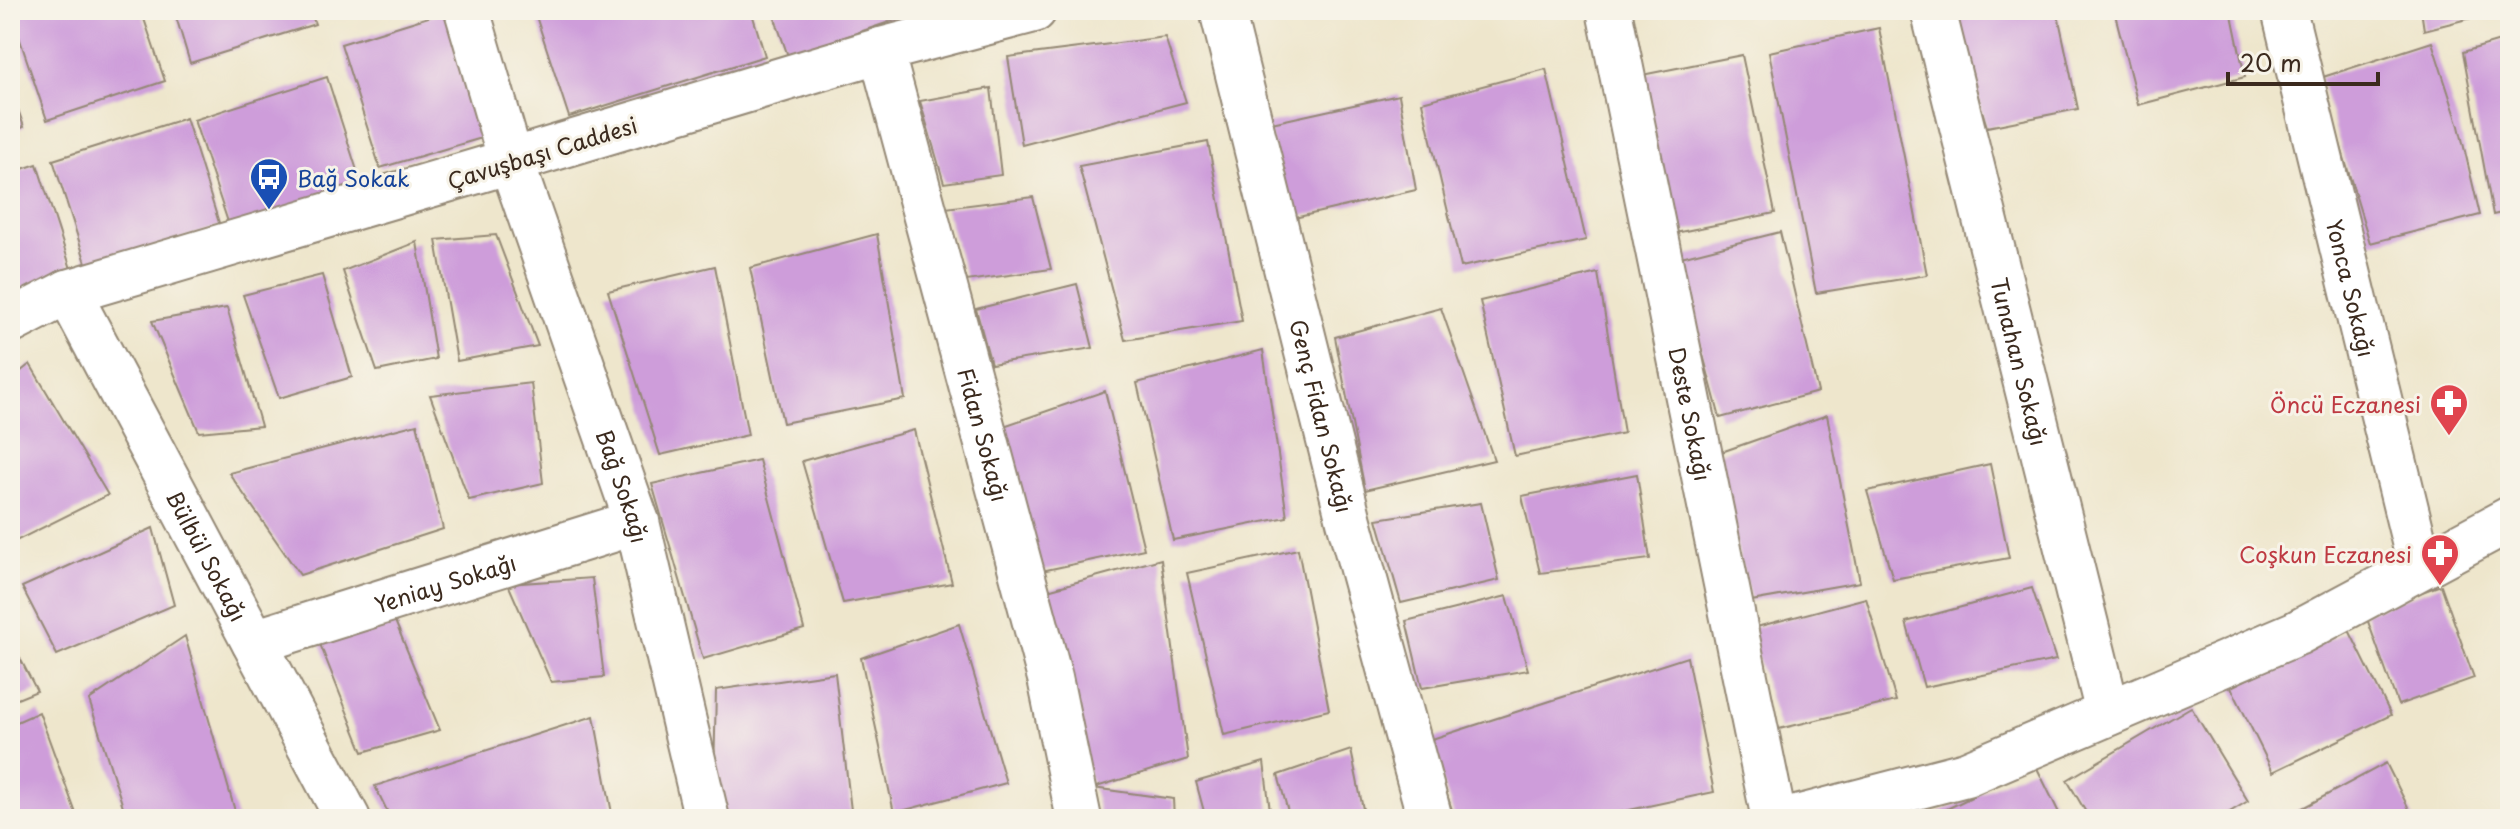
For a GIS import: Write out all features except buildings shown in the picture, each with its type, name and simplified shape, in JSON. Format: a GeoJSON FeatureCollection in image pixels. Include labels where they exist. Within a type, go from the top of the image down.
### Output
{"type":"FeatureCollection","features":[{"type":"Feature","properties":{"kind":"street","name":"Bağ Sokağı"},"geometry":{"type":"LineString","coordinates":[[467,10],[511,161],[637,522],[707,819]]}},
{"type":"Feature","properties":{"kind":"street","name":"Çavuşbaşı Caddesi"},"geometry":{"type":"LineString","coordinates":[[10,322],[68,292],[881,50],[1034,10]]}},
{"type":"Feature","properties":{"kind":"street","name":"Genç Fidan Sokağı"},"geometry":{"type":"LineString","coordinates":[[1222,10],[1349,521],[1430,819]]}},
{"type":"Feature","properties":{"kind":"street","name":"Deste Sokağı"},"geometry":{"type":"LineString","coordinates":[[1609,10],[1774,819]]}},
{"type":"Feature","properties":{"kind":"street","name":"Tunahan Sokağı"},"geometry":{"type":"LineString","coordinates":[[1933,10],[2108,713]]}},
{"type":"Feature","properties":{"kind":"street","name":"Yonca Sokağı"},"geometry":{"type":"LineString","coordinates":[[2284,10],[2420,566]]}},
{"type":"Feature","properties":{"kind":"street","name":"Fidan Sokağı"},"geometry":{"type":"LineString","coordinates":[[881,50],[1050,678],[1079,819]]}},
{"type":"Feature","properties":{"kind":"street","name":"Bülbül Sokağı"},"geometry":{"type":"LineString","coordinates":[[68,292],[348,819]]}},
{"type":"Feature","properties":{"kind":"street"},"geometry":{"type":"LineString","coordinates":[[1793,819],[1888,807],[2297,633],[2510,519]]}},
{"type":"Feature","properties":{"kind":"street","name":"Yeniay Sokağı"},"geometry":{"type":"LineString","coordinates":[[254,642],[637,522]]}},
{"type":"Feature","properties":{"kind":"place","name":"Bağ Sokak"},"geometry":{"type":"Point","coordinates":[269,211]}},
{"type":"Feature","properties":{"kind":"place","name":"Öncü Eczanesi"},"geometry":{"type":"Point","coordinates":[2449,437]}},
{"type":"Feature","properties":{"kind":"place","name":"Coşkun Eczanesi"},"geometry":{"type":"Point","coordinates":[2440,587]}}]}
